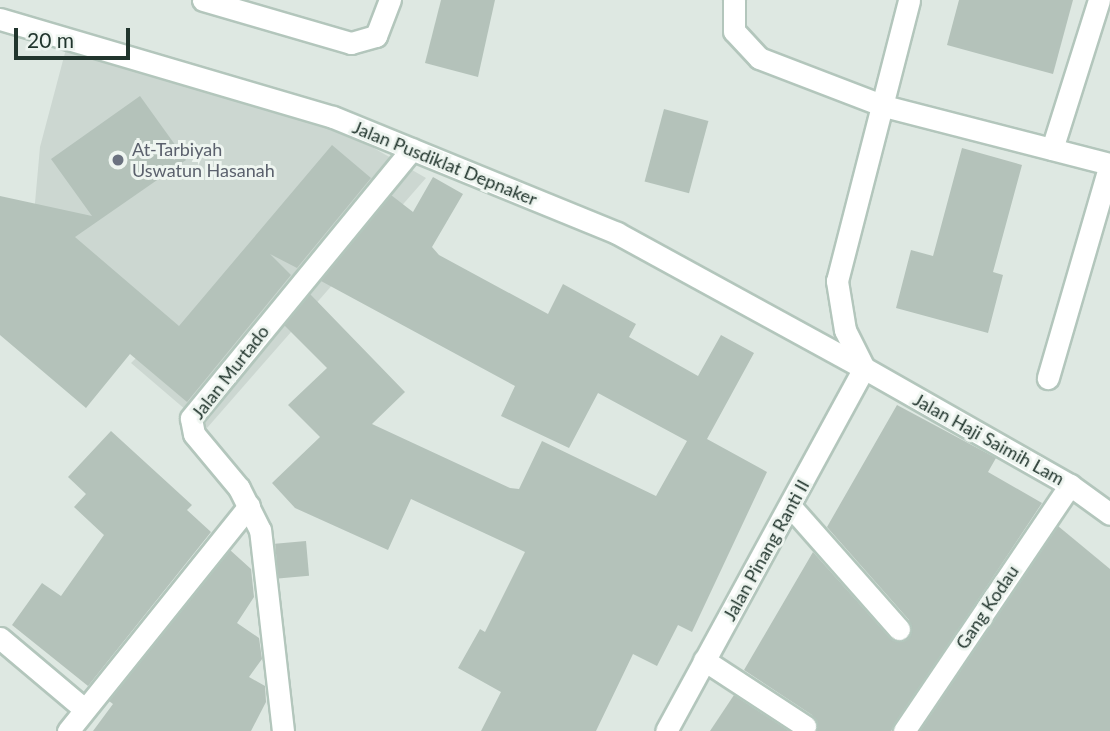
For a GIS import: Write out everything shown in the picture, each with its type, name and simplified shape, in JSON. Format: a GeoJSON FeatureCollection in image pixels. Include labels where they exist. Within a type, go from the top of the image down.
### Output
{"type":"FeatureCollection","features":[{"type":"Feature","properties":{"kind":"street"},"geometry":{"type":"LineString","coordinates":[[203,0],[351,43],[376,36],[390,0]]}},
{"type":"Feature","properties":{"kind":"street"},"geometry":{"type":"LineString","coordinates":[[734,0],[734,31],[760,58],[884,106],[1110,164],[1048,378]]}},
{"type":"Feature","properties":{"kind":"street"},"geometry":{"type":"LineString","coordinates":[[864,368],[845,330],[837,281],[847,224],[884,106],[909,0]]}},
{"type":"Feature","properties":{"kind":"street"},"geometry":{"type":"LineString","coordinates":[[1052,149],[1099,0]]}},
{"type":"Feature","properties":{"kind":"street","name":"Jalan Pusdiklat Depnaker"},"geometry":{"type":"LineString","coordinates":[[0,19],[333,117],[618,233],[864,368]]}},
{"type":"Feature","properties":{"kind":"street","name":"Jalan Murtado"},"geometry":{"type":"LineString","coordinates":[[249,506],[194,434],[191,418],[412,149]]}},
{"type":"Feature","properties":{"kind":"street","name":"Jalan Haji Saimih Lam"},"geometry":{"type":"LineString","coordinates":[[864,368],[1070,485],[1110,514]]}},
{"type":"Feature","properties":{"kind":"street","name":"Jalan Pinang Ranti II"},"geometry":{"type":"LineString","coordinates":[[666,731],[791,507],[864,368]]}},
{"type":"Feature","properties":{"kind":"street","name":"Gang Kodau"},"geometry":{"type":"LineString","coordinates":[[904,731],[1070,485]]}},
{"type":"Feature","properties":{"kind":"street"},"geometry":{"type":"LineString","coordinates":[[68,731],[82,706],[249,506]]}},
{"type":"Feature","properties":{"kind":"street"},"geometry":{"type":"LineString","coordinates":[[249,506],[266,556],[283,731]]}},
{"type":"Feature","properties":{"kind":"street"},"geometry":{"type":"LineString","coordinates":[[791,507],[899,629]]}},
{"type":"Feature","properties":{"kind":"street"},"geometry":{"type":"LineString","coordinates":[[0,638],[82,706]]}},
{"type":"Feature","properties":{"kind":"street"},"geometry":{"type":"LineString","coordinates":[[704,660],[805,726]]}},
{"type":"Feature","properties":{"kind":"shaded area"},"geometry":{"type":"Polygon","coordinates":[[[66,49],[351,135],[426,178],[207,428],[131,363],[136,358],[29,270],[40,147],[66,49]]]}},
{"type":"Feature","properties":{"kind":"building"},"geometry":{"type":"Polygon","coordinates":[[[441,0],[495,0],[478,77],[425,63],[441,0]]]}},
{"type":"Feature","properties":{"kind":"building"},"geometry":{"type":"Polygon","coordinates":[[[959,0],[1073,0],[1053,74],[947,45],[959,0]]]}},
{"type":"Feature","properties":{"kind":"building"},"geometry":{"type":"Polygon","coordinates":[[[140,96],[186,160],[75,237],[179,326],[332,145],[371,178],[297,268],[270,254],[291,275],[187,402],[130,354],[86,408],[0,335],[0,196],[92,216],[51,159],[140,96]]]}},
{"type":"Feature","properties":{"kind":"building"},"geometry":{"type":"Polygon","coordinates":[[[664,109],[708,121],[689,193],[645,181],[664,109]]]}},
{"type":"Feature","properties":{"kind":"building"},"geometry":{"type":"Polygon","coordinates":[[[962,148],[1022,165],[993,272],[1003,275],[988,333],[896,308],[911,250],[933,256],[962,148]]]}},
{"type":"Feature","properties":{"kind":"building"},"geometry":{"type":"Polygon","coordinates":[[[433,177],[463,194],[432,247],[439,255],[548,314],[563,284],[636,324],[629,337],[698,376],[721,335],[754,353],[707,439],[767,472],[692,632],[678,625],[657,666],[633,654],[596,731],[481,731],[501,692],[458,668],[480,629],[485,632],[525,552],[411,499],[388,550],[295,508],[272,483],[320,437],[288,405],[327,368],[284,325],[310,294],[405,392],[372,424],[510,488],[519,489],[542,441],[656,496],[687,441],[598,393],[569,448],[501,416],[515,386],[321,281],[391,195],[413,212],[433,177]]]}},
{"type":"Feature","properties":{"kind":"building"},"geometry":{"type":"Polygon","coordinates":[[[897,405],[996,458],[988,472],[1042,503],[891,731],[817,731],[812,715],[744,670],[813,552],[890,638],[902,642],[911,634],[909,620],[827,527],[897,405]]]}},
{"type":"Feature","properties":{"kind":"building"},"geometry":{"type":"Polygon","coordinates":[[[111,431],[192,505],[187,510],[211,532],[88,686],[12,625],[42,583],[61,596],[104,535],[74,507],[86,494],[68,477],[111,431]]]}},
{"type":"Feature","properties":{"kind":"building"},"geometry":{"type":"Polygon","coordinates":[[[1058,526],[1110,569],[1110,731],[920,731],[1058,526]]]}},
{"type":"Feature","properties":{"kind":"building"},"geometry":{"type":"Polygon","coordinates":[[[306,541],[309,576],[278,579],[275,544],[306,541]]]}},
{"type":"Feature","properties":{"kind":"building"},"geometry":{"type":"Polygon","coordinates":[[[230,550],[251,569],[254,597],[237,623],[259,638],[262,659],[249,677],[265,686],[266,702],[251,731],[93,731],[113,704],[109,701],[230,550]]]}},
{"type":"Feature","properties":{"kind":"building"},"geometry":{"type":"Polygon","coordinates":[[[734,695],[789,731],[710,731],[734,695]]]}},
{"type":"Feature","properties":{"kind":"place","name":"At-Tarbiyah Uswatun Hasanah"},"geometry":{"type":"Point","coordinates":[118,160]}}]}
